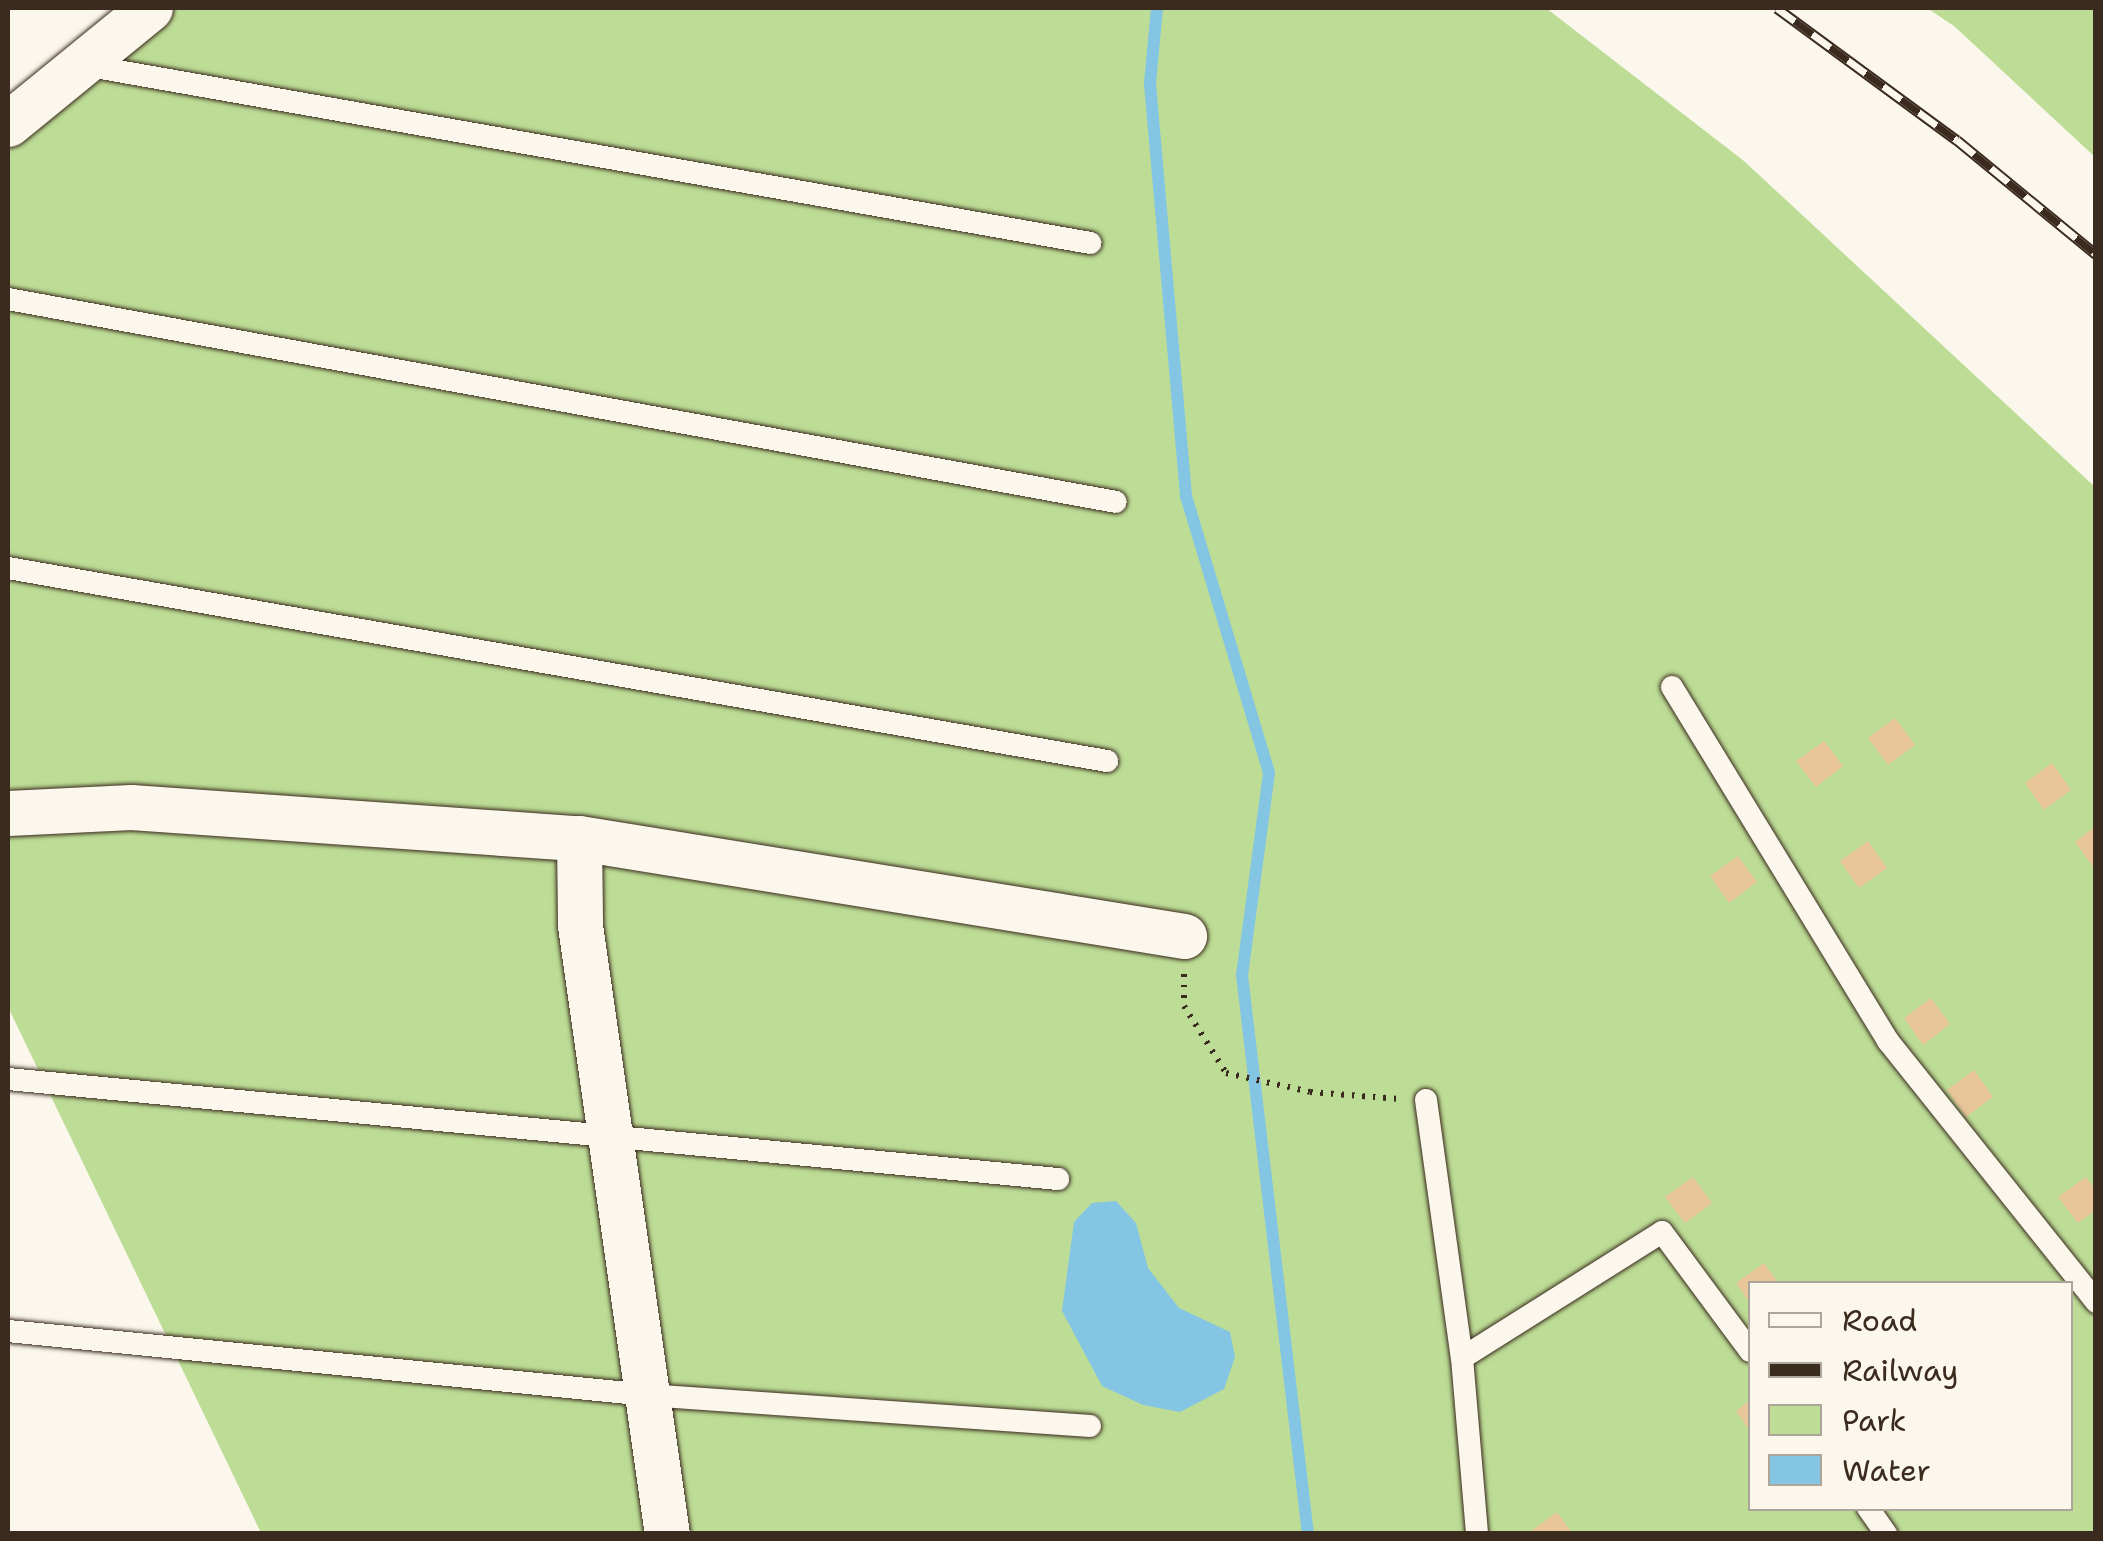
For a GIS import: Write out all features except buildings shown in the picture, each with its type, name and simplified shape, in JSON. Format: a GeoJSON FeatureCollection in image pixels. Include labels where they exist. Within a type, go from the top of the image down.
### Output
{"type":"FeatureCollection","features":[{"type":"Feature","properties":{"kind":"street"},"geometry":{"type":"LineString","coordinates":[[8,124],[150,8]]}},
{"type":"Feature","properties":{"kind":"street"},"geometry":{"type":"LineString","coordinates":[[8,813],[131,808],[578,838],[1184,936]]}},
{"type":"Feature","properties":{"kind":"street"},"geometry":{"type":"LineString","coordinates":[[578,838],[580,925],[667,1534]]}},
{"type":"Feature","properties":{"kind":"lane"},"geometry":{"type":"LineString","coordinates":[[80,64],[1090,243]]}},
{"type":"Feature","properties":{"kind":"lane"},"geometry":{"type":"LineString","coordinates":[[8,299],[1116,502]]}},
{"type":"Feature","properties":{"kind":"lane"},"geometry":{"type":"LineString","coordinates":[[8,568],[1108,761]]}},
{"type":"Feature","properties":{"kind":"lane"},"geometry":{"type":"LineString","coordinates":[[1672,687],[1888,1041],[2096,1302]]}},
{"type":"Feature","properties":{"kind":"lane"},"geometry":{"type":"LineString","coordinates":[[8,1079],[1058,1179]]}},
{"type":"Feature","properties":{"kind":"lane"},"geometry":{"type":"LineString","coordinates":[[1426,1100],[1462,1358],[1477,1534]]}},
{"type":"Feature","properties":{"kind":"lane"},"geometry":{"type":"LineString","coordinates":[[1462,1358],[1662,1232],[1748,1348]]}},
{"type":"Feature","properties":{"kind":"lane"},"geometry":{"type":"LineString","coordinates":[[8,1331],[647,1395],[1090,1426]]}},
{"type":"Feature","properties":{"kind":"lane"},"geometry":{"type":"LineString","coordinates":[[1870,1511],[1886,1534]]}},
{"type":"Feature","properties":{"kind":"path"},"geometry":{"type":"LineString","coordinates":[[1184,936],[1184,1006],[1226,1073],[1310,1092],[1426,1100]]}},
{"type":"Feature","properties":{"kind":"green space"},"geometry":{"type":"Polygon","coordinates":[[[128,8],[1546,8],[1744,161],[2095,487],[2095,1533],[261,1533],[8,1007],[8,103],[128,8]]]}},
{"type":"Feature","properties":{"kind":"green space"},"geometry":{"type":"Polygon","coordinates":[[[1927,8],[2095,8],[2095,157],[1954,26],[1927,8]]]}},
{"type":"Feature","properties":{"kind":"water"},"geometry":{"type":"Polygon","coordinates":[[[1116,1201],[1136,1223],[1148,1268],[1179,1308],[1230,1332],[1235,1357],[1224,1389],[1180,1412],[1143,1405],[1102,1386],[1062,1311],[1074,1222],[1092,1203],[1116,1201]]]}},
{"type":"Feature","properties":{"kind":"waterway"},"geometry":{"type":"LineString","coordinates":[[1157,8],[1150,84],[1186,496],[1269,773],[1242,975],[1308,1534]]}},
{"type":"Feature","properties":{"kind":"railway"},"geometry":{"type":"LineString","coordinates":[[1777,8],[1957,140],[2096,254]]}}]}
